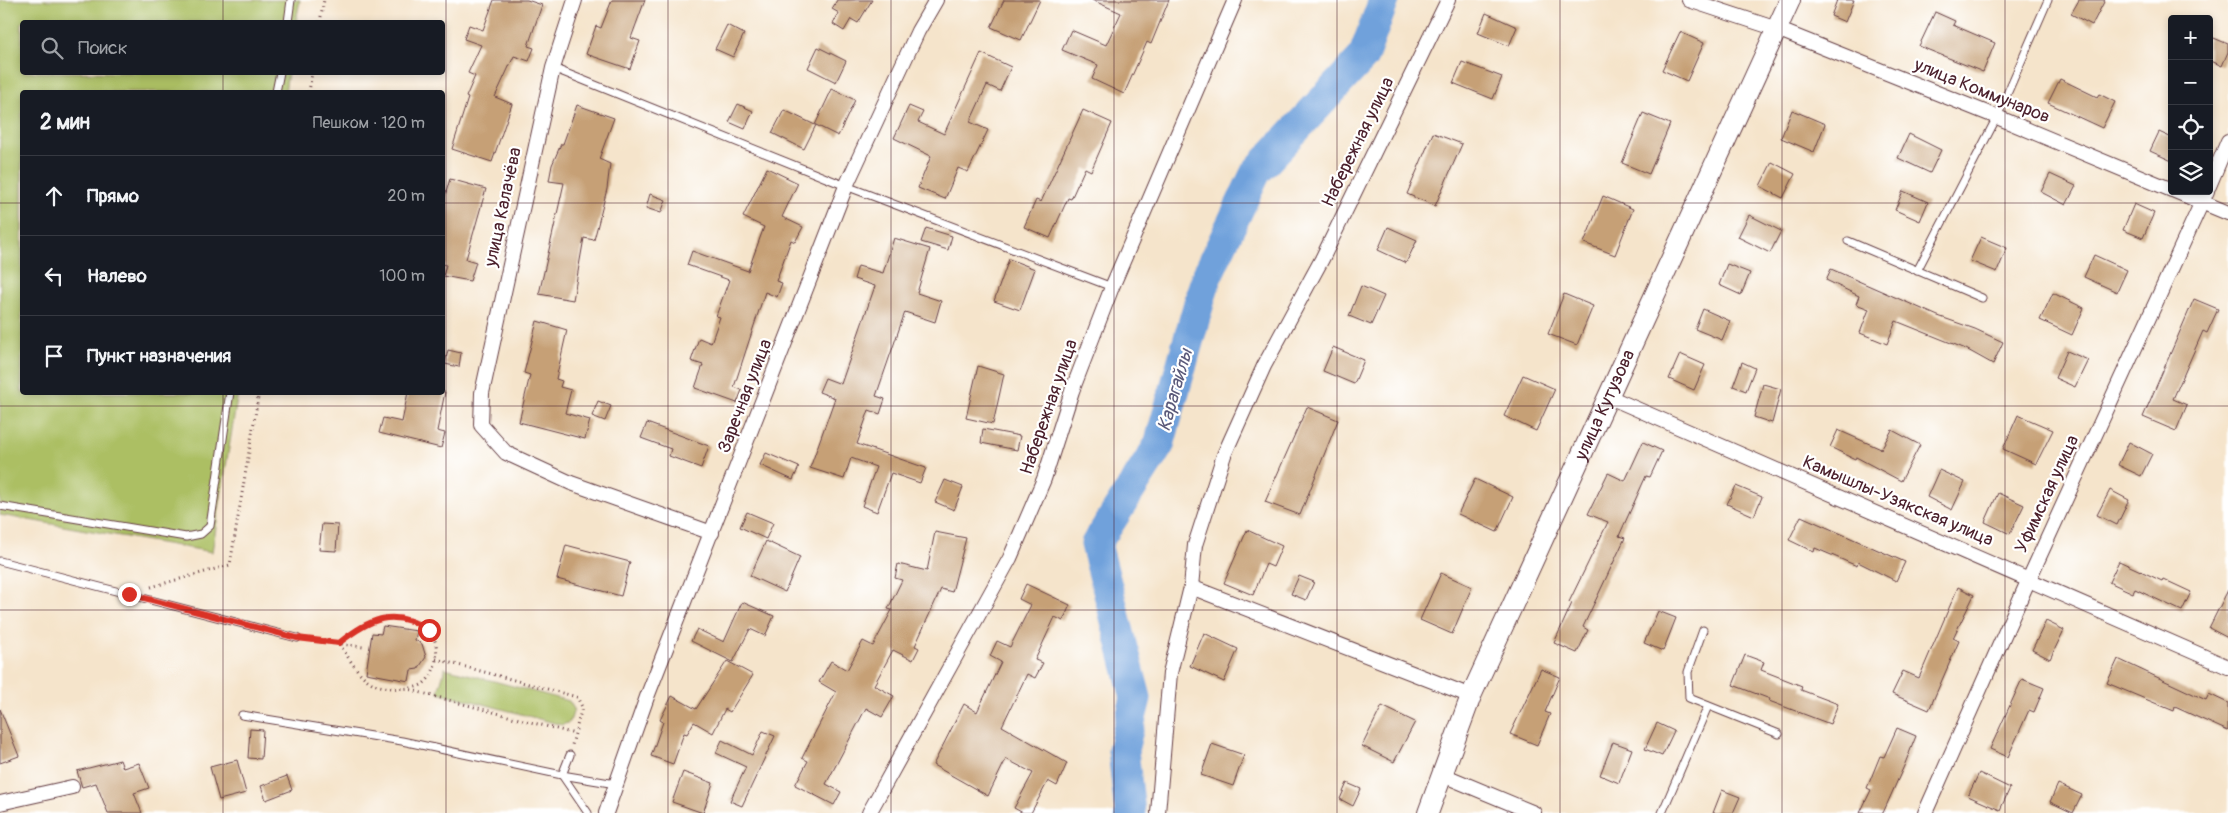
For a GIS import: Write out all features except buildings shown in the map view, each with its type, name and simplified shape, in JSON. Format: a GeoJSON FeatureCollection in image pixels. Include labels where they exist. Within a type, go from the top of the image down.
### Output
{"type":"FeatureCollection","features":[{"type":"Feature","properties":{"kind":"main road","name":"улица Кутузова"},"geometry":{"type":"LineString","coordinates":[[1428,813],[1444,775],[1471,696],[1790,0]]}},
{"type":"Feature","properties":{"kind":"street","name":"улица Калачёва"},"geometry":{"type":"LineString","coordinates":[[575,0],[553,68],[482,393],[481,425],[506,453],[571,483],[712,533]]}},
{"type":"Feature","properties":{"kind":"street","name":"Заречная улица"},"geometry":{"type":"LineString","coordinates":[[606,813],[647,697],[846,186],[918,31],[936,0]]}},
{"type":"Feature","properties":{"kind":"street","name":"Набережная улица"},"geometry":{"type":"LineString","coordinates":[[869,813],[1010,558],[1044,479],[1072,392],[1112,287],[1235,0]]}},
{"type":"Feature","properties":{"kind":"street","name":"Набережная улица"},"geometry":{"type":"LineString","coordinates":[[1158,813],[1170,673],[1191,588],[1195,545],[1224,455],[1264,366],[1322,259],[1448,0]]}},
{"type":"Feature","properties":{"kind":"street","name":"улица Коммунаров"},"geometry":{"type":"LineString","coordinates":[[1689,0],[1777,30],[1997,117],[2168,188]]}},
{"type":"Feature","properties":{"kind":"street"},"geometry":{"type":"LineString","coordinates":[[2213,177],[2228,141]]}},
{"type":"Feature","properties":{"kind":"street"},"geometry":{"type":"LineString","coordinates":[[2204,197],[2228,213]]}},
{"type":"Feature","properties":{"kind":"street","name":"Уфимская улица"},"geometry":{"type":"LineString","coordinates":[[1925,813],[2029,579],[2204,197]]}},
{"type":"Feature","properties":{"kind":"street","name":"Камышлы-Узякская улица"},"geometry":{"type":"LineString","coordinates":[[1607,396],[2228,666]]}},
{"type":"Feature","properties":{"kind":"street"},"geometry":{"type":"LineString","coordinates":[[1191,588],[1471,696]]}},
{"type":"Feature","properties":{"kind":"street"},"geometry":{"type":"LineString","coordinates":[[1444,775],[1534,813]]}},
{"type":"Feature","properties":{"kind":"street"},"geometry":{"type":"LineString","coordinates":[[0,803],[72,787]]}},
{"type":"Feature","properties":{"kind":"lane"},"geometry":{"type":"LineString","coordinates":[[288,20],[291,0]]}},
{"type":"Feature","properties":{"kind":"lane"},"geometry":{"type":"LineString","coordinates":[[1917,271],[1997,117],[2048,0]]}},
{"type":"Feature","properties":{"kind":"lane"},"geometry":{"type":"LineString","coordinates":[[553,68],[846,186],[1112,287]]}},
{"type":"Feature","properties":{"kind":"lane"},"geometry":{"type":"LineString","coordinates":[[276,90],[279,75]]}},
{"type":"Feature","properties":{"kind":"lane"},"geometry":{"type":"LineString","coordinates":[[1848,241],[1982,298]]}},
{"type":"Feature","properties":{"kind":"lane"},"geometry":{"type":"LineString","coordinates":[[0,506],[186,536],[201,534],[210,526],[230,395]]}},
{"type":"Feature","properties":{"kind":"lane"},"geometry":{"type":"LineString","coordinates":[[0,561],[297,638]]}},
{"type":"Feature","properties":{"kind":"lane"},"geometry":{"type":"LineString","coordinates":[[1703,630],[1688,672],[1688,698],[1779,734]]}},
{"type":"Feature","properties":{"kind":"lane"},"geometry":{"type":"LineString","coordinates":[[1662,813],[1708,706]]}},
{"type":"Feature","properties":{"kind":"lane"},"geometry":{"type":"LineString","coordinates":[[242,715],[402,741],[562,775],[616,784]]}},
{"type":"Feature","properties":{"kind":"lane"},"geometry":{"type":"LineString","coordinates":[[562,775],[570,755]]}},
{"type":"Feature","properties":{"kind":"lane"},"geometry":{"type":"LineString","coordinates":[[562,775],[588,813]]}},
{"type":"Feature","properties":{"kind":"path"},"geometry":{"type":"LineString","coordinates":[[320,20],[324,0]]}},
{"type":"Feature","properties":{"kind":"path"},"geometry":{"type":"LineString","coordinates":[[309,90],[312,75]]}},
{"type":"Feature","properties":{"kind":"path"},"geometry":{"type":"LineString","coordinates":[[339,643],[359,628],[384,617],[415,621],[429,630],[436,646],[436,660],[432,673],[423,684],[410,690]]}},
{"type":"Feature","properties":{"kind":"path"},"geometry":{"type":"LineString","coordinates":[[297,638],[364,647]]}},
{"type":"Feature","properties":{"kind":"path"},"geometry":{"type":"LineString","coordinates":[[339,643],[354,665],[374,684],[410,690],[575,734]]}},
{"type":"Feature","properties":{"kind":"path"},"geometry":{"type":"LineString","coordinates":[[436,660],[577,697],[582,707],[570,755]]}},
{"type":"Feature","properties":{"kind":"green space"},"geometry":{"type":"Polygon","coordinates":[[[0,0],[300,0],[296,20],[20,20],[20,75],[288,75],[285,90],[20,90],[20,395],[238,395],[212,552],[0,515],[0,0]]]}},
{"type":"Feature","properties":{"kind":"green space"},"geometry":{"type":"Polygon","coordinates":[[[445,668],[569,701],[574,709],[570,722],[562,725],[438,692],[445,668]]]}},
{"type":"Feature","properties":{"kind":"waterway","name":"Карагайлы"},"geometry":{"type":"LineString","coordinates":[[1130,813],[1123,750],[1136,698],[1096,544],[1159,445],[1206,278],[1256,172],[1363,57],[1384,0]]}},
{"type":"Feature","properties":{"kind":"route"},"geometry":{"type":"LineString","coordinates":[[129,594],[297,638],[339,643],[359,628],[384,617],[415,621],[429,630]]}}]}
